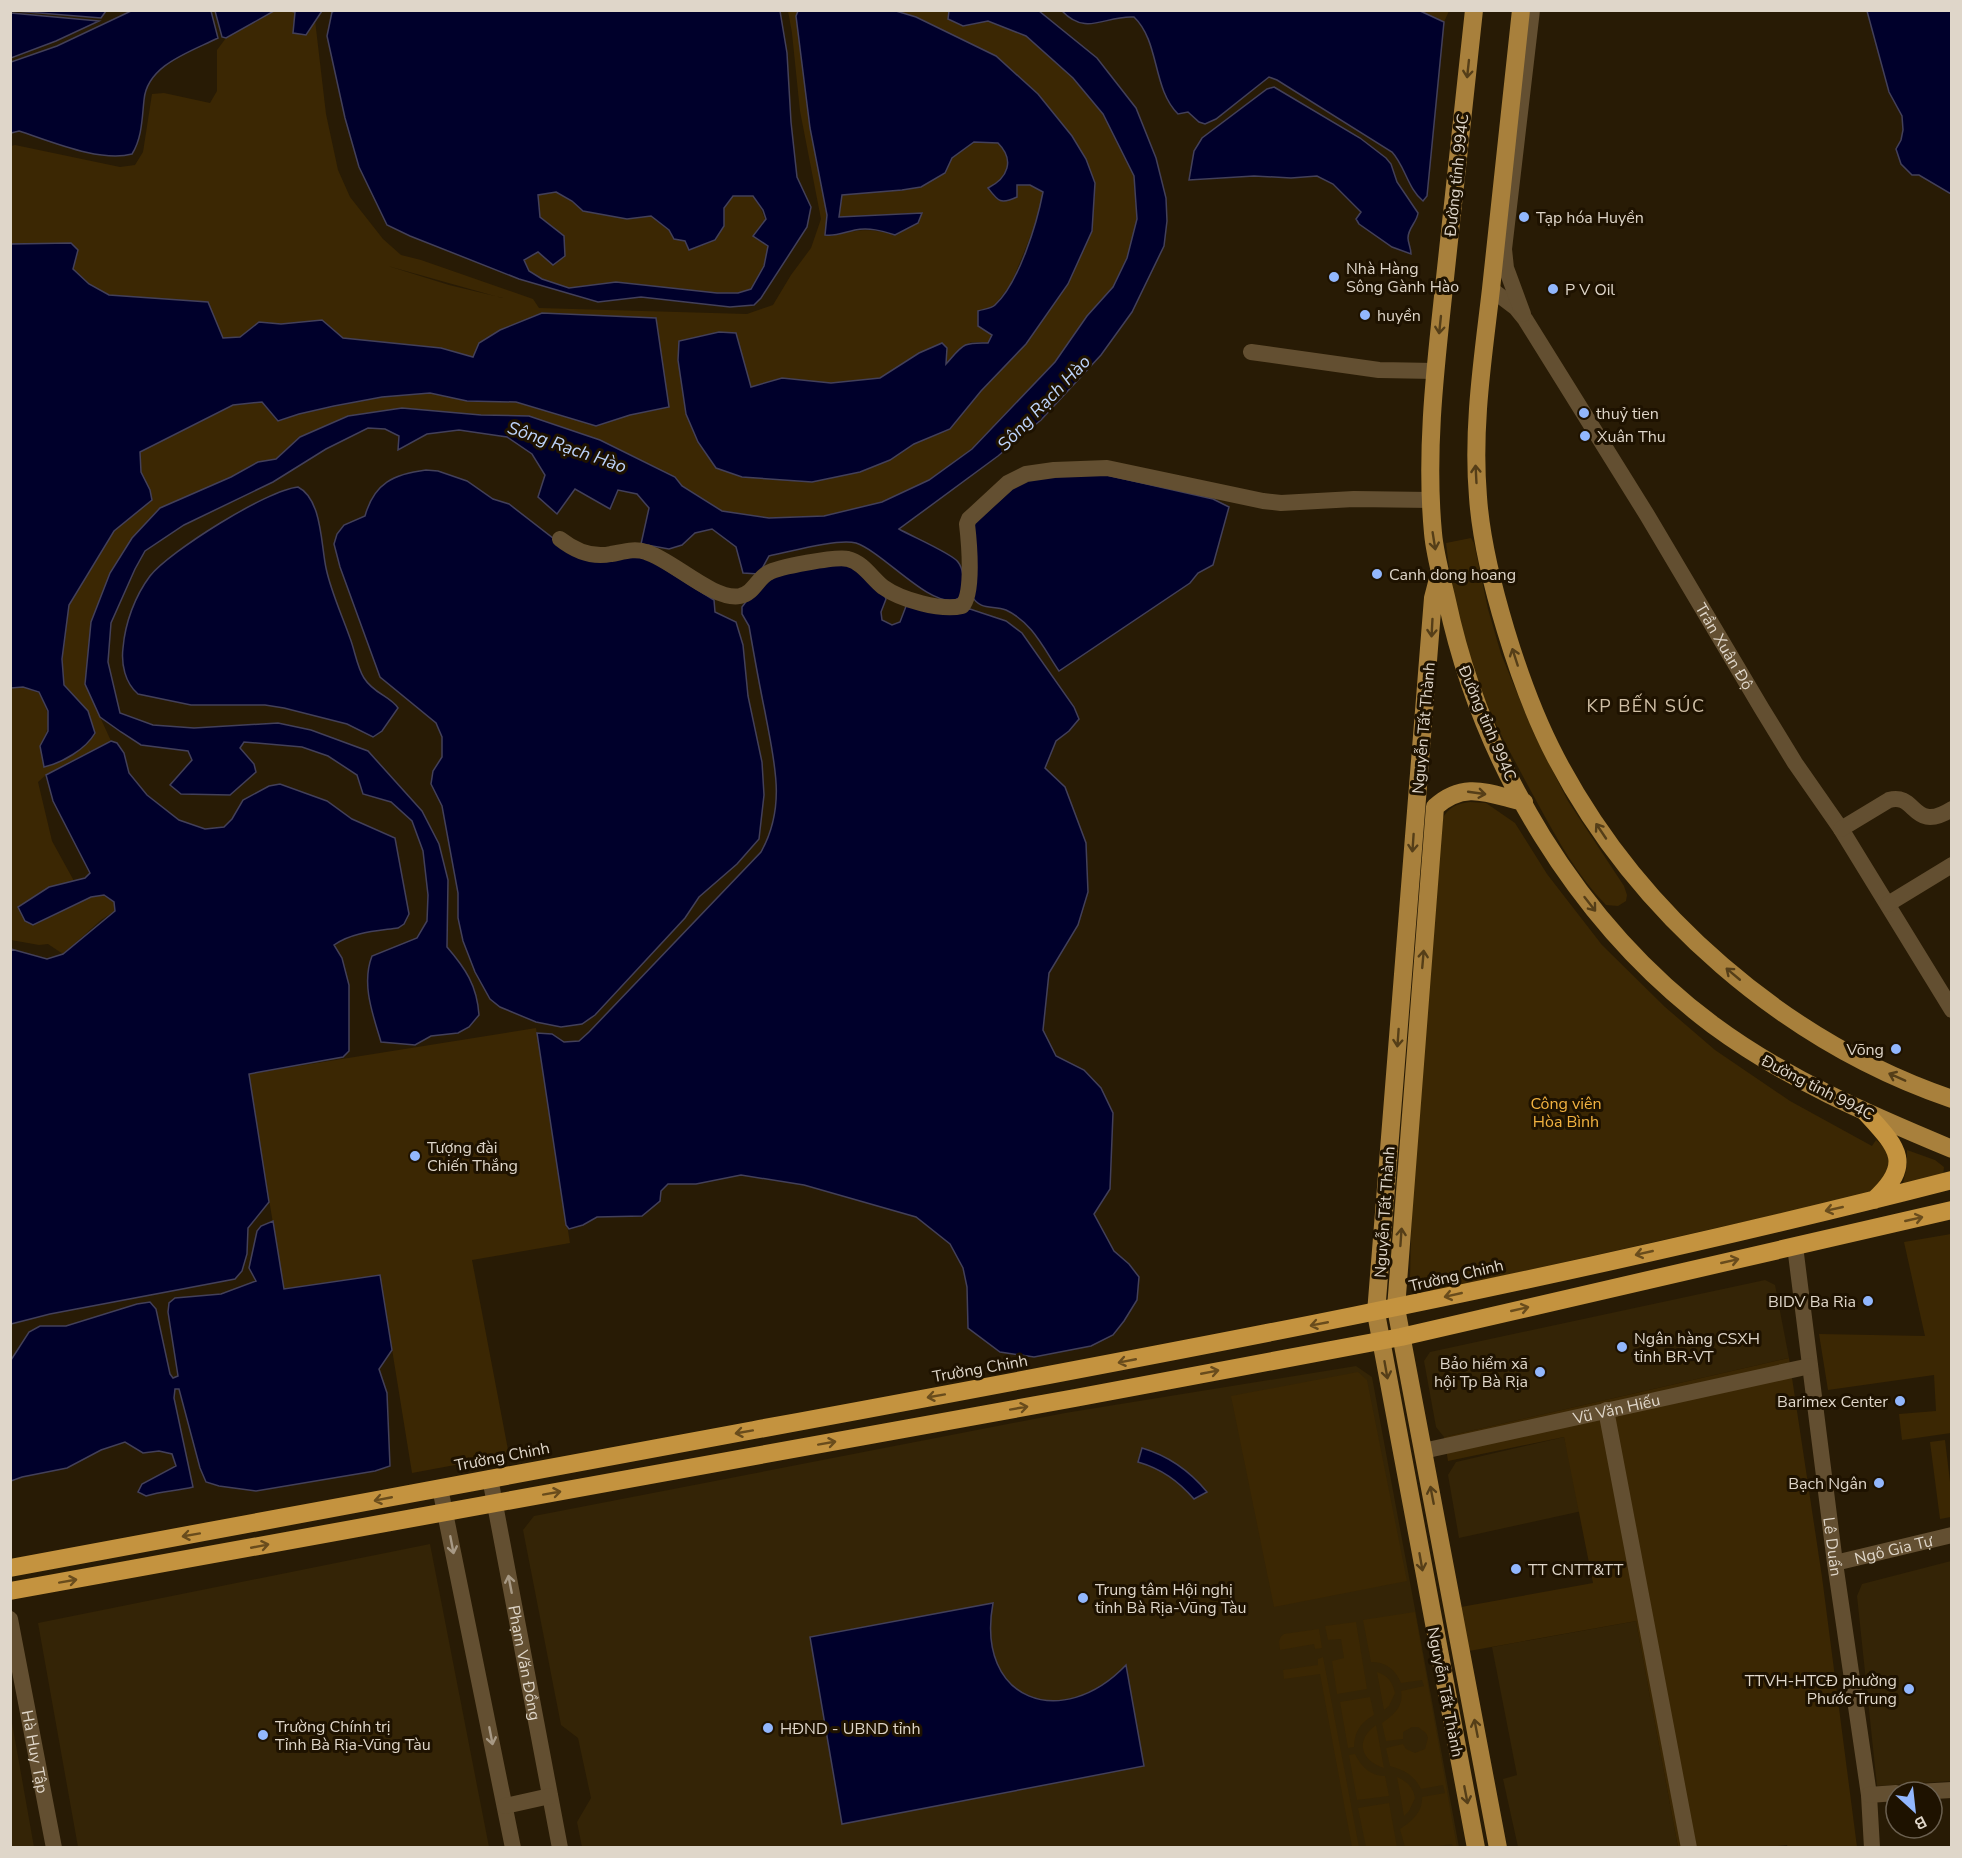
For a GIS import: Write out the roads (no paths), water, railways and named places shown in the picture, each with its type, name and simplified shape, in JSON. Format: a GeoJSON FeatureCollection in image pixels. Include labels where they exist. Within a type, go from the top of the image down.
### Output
{"type":"FeatureCollection","features":[{"type":"Feature","properties":{"kind":"highway"},"geometry":{"type":"LineString","coordinates":[[1866,1113],[1891,1140],[1897,1153],[1897,1170],[1889,1187],[1874,1200]]}},
{"type":"Feature","properties":{"kind":"highway","name":"Trường Chinh"},"geometry":{"type":"LineString","coordinates":[[10,1568],[1070,1372],[1376,1312],[1874,1200],[1952,1180]]}},
{"type":"Feature","properties":{"kind":"highway"},"geometry":{"type":"LineString","coordinates":[[10,1591],[1401,1337],[1952,1210]]}},
{"type":"Feature","properties":{"kind":"highway"},"geometry":{"type":"LineString","coordinates":[[1070,1372],[1075,1398]]}},
{"type":"Feature","properties":{"kind":"main road","name":"Đường tỉnh 994C"},"geometry":{"type":"LineString","coordinates":[[1474,10],[1435,371],[1431,500],[1433,538],[1440,571],[1452,624],[1472,692],[1507,772],[1553,854],[1609,927],[1647,968],[1712,1024],[1755,1054],[1866,1113],[1952,1149]]}},
{"type":"Feature","properties":{"kind":"main road"},"geometry":{"type":"LineString","coordinates":[[1521,10],[1477,424],[1476,460],[1482,532],[1497,602],[1514,656],[1541,727],[1556,759],[1608,841],[1634,875],[1673,920],[1727,969],[1783,1014],[1855,1059],[1952,1099]]}},
{"type":"Feature","properties":{"kind":"main road","name":"Nguyễn Tất Thành"},"geometry":{"type":"LineString","coordinates":[[1440,571],[1433,598],[1376,1312],[1476,1848]]}},
{"type":"Feature","properties":{"kind":"main road","name":"Nguyễn Tất Thành"},"geometry":{"type":"LineString","coordinates":[[1498,1848],[1396,1308],[1435,807],[1447,797],[1460,791],[1476,791],[1524,802]]}},
{"type":"Feature","properties":{"kind":"main road"},"geometry":{"type":"LineString","coordinates":[[1416,807],[1435,807]]}},
{"type":"Feature","properties":{"kind":"main road"},"geometry":{"type":"LineString","coordinates":[[1427,1592],[1450,1588]]}},
{"type":"Feature","properties":{"kind":"street"},"geometry":{"type":"LineString","coordinates":[[1525,319],[1506,268],[1504,249],[1532,10]]}},
{"type":"Feature","properties":{"kind":"street","name":"Trần Xuân Độ"},"geometry":{"type":"LineString","coordinates":[[1491,289],[1516,308],[1525,319],[1647,515],[1790,754],[1888,904],[1952,1010]]}},
{"type":"Feature","properties":{"kind":"street"},"geometry":{"type":"LineString","coordinates":[[1251,352],[1378,370],[1435,371]]}},
{"type":"Feature","properties":{"kind":"street"},"geometry":{"type":"LineString","coordinates":[[560,539],[577,550],[600,555],[628,550],[644,551],[704,585],[729,595],[738,596],[749,592],[770,571],[825,560],[848,559],[859,564],[887,589],[908,599],[920,603],[956,607],[962,606],[967,597],[969,577],[967,524],[969,519],[1008,483],[1026,474],[1054,470],[1107,468],[1208,491],[1281,503],[1354,499],[1431,500]]}},
{"type":"Feature","properties":{"kind":"street"},"geometry":{"type":"LineString","coordinates":[[1841,830],[1889,800],[1897,798],[1904,800],[1922,817],[1935,817],[1952,809]]}},
{"type":"Feature","properties":{"kind":"street"},"geometry":{"type":"LineString","coordinates":[[1888,904],[1952,865]]}},
{"type":"Feature","properties":{"kind":"street","name":"Lê Duẩn"},"geometry":{"type":"LineString","coordinates":[[1795,1246],[1835,1563],[1869,1795],[1872,1848]]}},
{"type":"Feature","properties":{"kind":"street","name":"Vũ Văn Hiếu"},"geometry":{"type":"LineString","coordinates":[[1423,1451],[1810,1366]]}},
{"type":"Feature","properties":{"kind":"street"},"geometry":{"type":"LineString","coordinates":[[1606,1410],[1689,1848]]}},
{"type":"Feature","properties":{"kind":"street","name":"Phạm Văn Đồng"},"geometry":{"type":"LineString","coordinates":[[490,1478],[560,1848]]}},
{"type":"Feature","properties":{"kind":"street"},"geometry":{"type":"LineString","coordinates":[[440,1488],[513,1848]]}},
{"type":"Feature","properties":{"kind":"street","name":"Ngô Gia Tự"},"geometry":{"type":"LineString","coordinates":[[1835,1563],[1952,1535]]}},
{"type":"Feature","properties":{"kind":"street","name":"Hà Huy Tập"},"geometry":{"type":"LineString","coordinates":[[10,1619],[54,1848]]}},
{"type":"Feature","properties":{"kind":"street"},"geometry":{"type":"LineString","coordinates":[[1869,1795],[1884,1794]]}},
{"type":"Feature","properties":{"kind":"street"},"geometry":{"type":"LineString","coordinates":[[505,1806],[550,1796]]}},
{"type":"Feature","properties":{"kind":"water"},"geometry":{"type":"Polygon","coordinates":[[[215,10],[274,11],[226,38],[222,37],[215,10]]]}},
{"type":"Feature","properties":{"kind":"water"},"geometry":{"type":"Polygon","coordinates":[[[322,10],[306,35],[293,33],[295,12],[291,11],[322,10]]]}},
{"type":"Feature","properties":{"kind":"water"},"geometry":{"type":"Polygon","coordinates":[[[1418,10],[1444,22],[1427,196],[1423,201],[1392,152],[1277,80],[1269,77],[1216,119],[1205,124],[1199,122],[1188,112],[1178,114],[1170,103],[1148,39],[1134,17],[1088,24],[1071,19],[1062,11],[1418,10]]]}},
{"type":"Feature","properties":{"kind":"water"},"geometry":{"type":"Polygon","coordinates":[[[15,11],[106,11],[101,18],[15,11]]]}},
{"type":"Feature","properties":{"kind":"water"},"geometry":{"type":"Polygon","coordinates":[[[131,11],[211,11],[218,38],[172,61],[153,78],[147,88],[140,135],[132,154],[106,156],[60,145],[19,131],[11,133],[11,62],[57,46],[131,11]]]}},
{"type":"Feature","properties":{"kind":"water"},"geometry":{"type":"Polygon","coordinates":[[[780,11],[787,53],[797,177],[811,207],[807,227],[761,298],[754,305],[730,307],[641,297],[598,302],[519,279],[410,236],[387,225],[359,167],[345,118],[327,36],[332,12],[780,11]],[[556,192],[538,195],[540,217],[564,236],[565,256],[553,265],[538,252],[524,260],[529,271],[542,279],[569,288],[616,282],[717,293],[738,293],[751,289],[764,266],[768,246],[753,236],[766,219],[763,210],[753,196],[733,196],[724,208],[724,226],[715,240],[689,250],[685,241],[674,239],[669,230],[651,216],[627,219],[583,211],[572,201],[556,192]]]}},
{"type":"Feature","properties":{"kind":"water"},"geometry":{"type":"Polygon","coordinates":[[[798,11],[896,11],[916,17],[996,56],[1038,94],[1072,136],[1086,159],[1095,183],[1092,231],[1068,284],[1026,344],[981,391],[950,429],[914,444],[890,460],[860,472],[812,482],[742,477],[716,468],[698,442],[686,414],[678,360],[679,341],[719,332],[736,333],[751,387],[782,378],[831,383],[880,378],[919,353],[942,343],[947,348],[946,364],[968,344],[988,343],[992,335],[978,326],[978,311],[995,305],[1012,282],[1032,236],[1043,192],[1030,185],[1017,185],[1017,197],[1007,201],[997,199],[988,188],[1004,174],[1008,162],[1006,156],[998,143],[974,142],[952,158],[945,173],[921,187],[842,195],[839,217],[922,213],[918,223],[895,235],[865,229],[825,235],[827,215],[810,128],[796,16],[798,11]]]}},
{"type":"Feature","properties":{"kind":"water","name":"Sông Rạch Hào"},"geometry":{"type":"Polygon","coordinates":[[[949,11],[1039,11],[1097,58],[1136,108],[1156,158],[1166,198],[1167,221],[1164,246],[1132,312],[1101,355],[1041,420],[998,456],[899,529],[958,562],[962,569],[963,582],[963,595],[959,598],[944,600],[932,595],[867,548],[856,543],[838,542],[769,556],[759,574],[743,573],[736,547],[712,529],[695,533],[682,545],[669,549],[641,544],[649,508],[637,494],[618,490],[610,509],[575,489],[557,514],[538,497],[545,475],[532,454],[507,437],[459,430],[427,434],[398,450],[399,436],[385,429],[368,428],[326,449],[273,482],[184,525],[145,551],[135,569],[111,623],[108,662],[120,713],[153,725],[194,728],[278,723],[311,730],[368,751],[422,811],[439,844],[448,880],[447,947],[473,986],[479,1015],[469,1027],[458,1033],[431,1036],[415,1045],[381,1042],[368,988],[372,956],[417,938],[427,921],[428,895],[423,851],[412,821],[391,802],[363,794],[357,775],[328,756],[302,747],[244,742],[240,748],[254,764],[256,772],[230,795],[181,794],[170,785],[192,760],[188,751],[141,745],[121,732],[100,717],[85,684],[91,622],[110,573],[132,538],[160,508],[231,477],[258,462],[276,459],[300,437],[348,416],[402,408],[481,415],[529,416],[600,440],[675,477],[682,486],[722,511],[769,518],[824,516],[882,502],[929,480],[972,449],[1055,362],[1087,316],[1113,287],[1127,258],[1137,219],[1134,176],[1103,114],[1073,78],[1026,36],[988,21],[963,26],[948,19],[949,11]]]}},
{"type":"Feature","properties":{"kind":"water"},"geometry":{"type":"Polygon","coordinates":[[[1867,11],[1951,11],[1951,194],[1919,175],[1912,175],[1901,164],[1896,149],[1903,130],[1902,116],[1889,92],[1867,11]]]}},
{"type":"Feature","properties":{"kind":"water"},"geometry":{"type":"Polygon","coordinates":[[[11,13],[99,21],[11,58],[11,13]]]}},
{"type":"Feature","properties":{"kind":"water"},"geometry":{"type":"Polygon","coordinates":[[[1274,87],[1360,138],[1391,164],[1397,182],[1418,213],[1408,234],[1411,254],[1392,247],[1359,224],[1356,219],[1361,212],[1333,184],[1317,176],[1291,178],[1254,176],[1189,180],[1194,151],[1202,138],[1267,89],[1274,87]]]}},
{"type":"Feature","properties":{"kind":"water"},"geometry":{"type":"Polygon","coordinates":[[[71,243],[78,250],[73,269],[89,284],[109,295],[208,302],[223,338],[240,337],[259,322],[281,324],[322,320],[343,338],[441,348],[473,357],[479,343],[500,330],[542,313],[656,318],[669,407],[630,415],[596,426],[516,402],[467,401],[430,393],[382,397],[299,414],[278,421],[262,402],[233,405],[140,452],[141,472],[152,500],[114,531],[69,605],[62,659],[64,685],[88,711],[95,733],[73,755],[44,767],[40,746],[48,731],[48,711],[39,692],[23,687],[11,688],[11,244],[71,243]]]}},
{"type":"Feature","properties":{"kind":"water"},"geometry":{"type":"Polygon","coordinates":[[[426,470],[438,471],[467,481],[493,499],[509,504],[562,545],[641,554],[714,600],[715,612],[736,622],[743,645],[748,696],[762,762],[764,795],[759,839],[737,864],[699,897],[685,918],[595,1015],[582,1024],[561,1027],[536,1022],[500,1007],[490,999],[475,972],[463,941],[458,918],[458,893],[442,806],[431,784],[433,771],[442,757],[442,737],[436,723],[380,677],[340,567],[334,544],[337,534],[344,525],[365,516],[374,495],[387,482],[404,474],[426,470]]]}},
{"type":"Feature","properties":{"kind":"water"},"geometry":{"type":"Polygon","coordinates":[[[1098,473],[1213,499],[1229,507],[1213,565],[1198,573],[1190,583],[1059,671],[1037,637],[1015,615],[1006,610],[979,604],[972,596],[974,523],[1024,478],[1098,473]]]}},
{"type":"Feature","properties":{"kind":"water"},"geometry":{"type":"Polygon","coordinates":[[[298,487],[312,501],[316,512],[328,577],[362,674],[372,688],[391,700],[398,708],[382,731],[373,737],[347,724],[265,705],[191,705],[138,694],[125,673],[123,648],[132,610],[150,576],[177,552],[220,523],[265,499],[298,487]]]}},
{"type":"Feature","properties":{"kind":"water"},"geometry":{"type":"Polygon","coordinates":[[[845,562],[883,591],[886,599],[881,612],[882,620],[892,625],[900,622],[908,601],[953,611],[970,609],[1006,621],[1022,633],[1074,707],[1079,719],[1056,741],[1045,768],[1065,787],[1086,843],[1088,892],[1078,925],[1049,973],[1043,1030],[1056,1056],[1084,1070],[1101,1088],[1113,1113],[1110,1189],[1094,1214],[1114,1251],[1129,1264],[1139,1277],[1137,1300],[1124,1321],[1113,1335],[1091,1346],[1034,1357],[1000,1352],[968,1328],[967,1287],[963,1268],[950,1244],[916,1217],[804,1185],[741,1175],[696,1184],[668,1184],[661,1191],[660,1201],[642,1216],[597,1217],[583,1225],[569,1229],[566,1225],[537,1033],[552,1034],[564,1042],[579,1041],[761,852],[774,818],[775,766],[749,626],[742,614],[742,607],[751,595],[777,572],[845,562]]]}},
{"type":"Feature","properties":{"kind":"water"},"geometry":{"type":"Polygon","coordinates":[[[111,741],[117,743],[124,753],[129,773],[147,795],[179,820],[205,829],[224,827],[232,819],[243,800],[269,786],[280,784],[327,801],[352,819],[395,838],[409,914],[404,924],[398,928],[357,935],[334,945],[342,958],[349,985],[349,1051],[343,1057],[249,1074],[269,1202],[248,1228],[247,1254],[242,1271],[235,1279],[50,1314],[11,1324],[11,949],[47,959],[63,954],[115,911],[114,902],[104,895],[91,897],[33,925],[25,921],[18,907],[49,887],[85,878],[90,873],[53,801],[46,775],[111,741]]]}},
{"type":"Feature","properties":{"kind":"water"},"geometry":{"type":"Polygon","coordinates":[[[273,1221],[284,1289],[380,1275],[392,1350],[379,1369],[387,1393],[390,1466],[375,1471],[256,1491],[206,1482],[200,1468],[179,1389],[175,1389],[174,1398],[193,1487],[146,1496],[138,1492],[142,1484],[176,1466],[172,1454],[159,1451],[143,1453],[125,1442],[101,1450],[67,1468],[11,1481],[11,1360],[29,1332],[40,1326],[66,1326],[150,1302],[156,1309],[170,1374],[173,1378],[178,1376],[168,1312],[169,1303],[175,1298],[221,1294],[256,1281],[249,1268],[257,1231],[261,1226],[273,1221]]]}},
{"type":"Feature","properties":{"kind":"water"},"geometry":{"type":"Polygon","coordinates":[[[1142,1448],[1178,1465],[1207,1492],[1194,1499],[1169,1476],[1138,1462],[1142,1448]]]}},
{"type":"Feature","properties":{"kind":"water"},"geometry":{"type":"Polygon","coordinates":[[[993,1603],[991,1637],[997,1663],[1010,1683],[1029,1696],[1051,1701],[1076,1697],[1101,1686],[1126,1665],[1144,1766],[842,1824],[810,1637],[993,1603]]]}},
{"type":"Feature","properties":{"kind":"place","name":"Tạp hóa Huyền"},"geometry":{"type":"Point","coordinates":[1524,217]}},
{"type":"Feature","properties":{"kind":"place","name":"Nhà Hàng Sông Gành Hào"},"geometry":{"type":"Point","coordinates":[1334,277]}},
{"type":"Feature","properties":{"kind":"place","name":"P V Oil"},"geometry":{"type":"Point","coordinates":[1553,289]}},
{"type":"Feature","properties":{"kind":"place","name":"huyền"},"geometry":{"type":"Point","coordinates":[1365,315]}},
{"type":"Feature","properties":{"kind":"place","name":"thuỷ tien"},"geometry":{"type":"Point","coordinates":[1584,413]}},
{"type":"Feature","properties":{"kind":"place","name":"Xuân Thu"},"geometry":{"type":"Point","coordinates":[1585,436]}},
{"type":"Feature","properties":{"kind":"place","name":"Canh dong hoang"},"geometry":{"type":"Point","coordinates":[1377,574]}},
{"type":"Feature","properties":{"kind":"place","name":"Võng"},"geometry":{"type":"Point","coordinates":[1896,1049]}},
{"type":"Feature","properties":{"kind":"place","name":"Tượng đài Chiến Thắng"},"geometry":{"type":"Point","coordinates":[415,1156]}},
{"type":"Feature","properties":{"kind":"place","name":"BIDV Ba Ria"},"geometry":{"type":"Point","coordinates":[1868,1301]}},
{"type":"Feature","properties":{"kind":"place","name":"Ngân hàng CSXH tỉnh BR-VT"},"geometry":{"type":"Point","coordinates":[1622,1347]}},
{"type":"Feature","properties":{"kind":"place","name":"Bảo hiểm xã hội Tp Bà Rịa"},"geometry":{"type":"Point","coordinates":[1540,1372]}},
{"type":"Feature","properties":{"kind":"place","name":"Barimex Center"},"geometry":{"type":"Point","coordinates":[1900,1401]}},
{"type":"Feature","properties":{"kind":"place","name":"Bạch Ngân"},"geometry":{"type":"Point","coordinates":[1879,1483]}},
{"type":"Feature","properties":{"kind":"place","name":"TT CNTT&TT"},"geometry":{"type":"Point","coordinates":[1516,1569]}},
{"type":"Feature","properties":{"kind":"place","name":"Trung tâm Hội nghị tỉnh Bà Rịa-Vũng Tàu"},"geometry":{"type":"Point","coordinates":[1083,1598]}},
{"type":"Feature","properties":{"kind":"place","name":"TTVH-HTCĐ phường Phước Trung"},"geometry":{"type":"Point","coordinates":[1909,1689]}},
{"type":"Feature","properties":{"kind":"place","name":"HĐND - UBND tỉnh"},"geometry":{"type":"Point","coordinates":[768,1728]}},
{"type":"Feature","properties":{"kind":"place","name":"Trường Chính trị Tỉnh Bà Rịa-Vũng Tàu"},"geometry":{"type":"Point","coordinates":[263,1735]}},
{"type":"Feature","properties":{"kind":"district","name":"KP BẾN SÚC"},"geometry":{"type":"Point","coordinates":[1646,706]}},
{"type":"Feature","properties":{"kind":"park label","name":"Công viên Hòa Bình"},"geometry":{"type":"Point","coordinates":[1566,1112]}}]}
